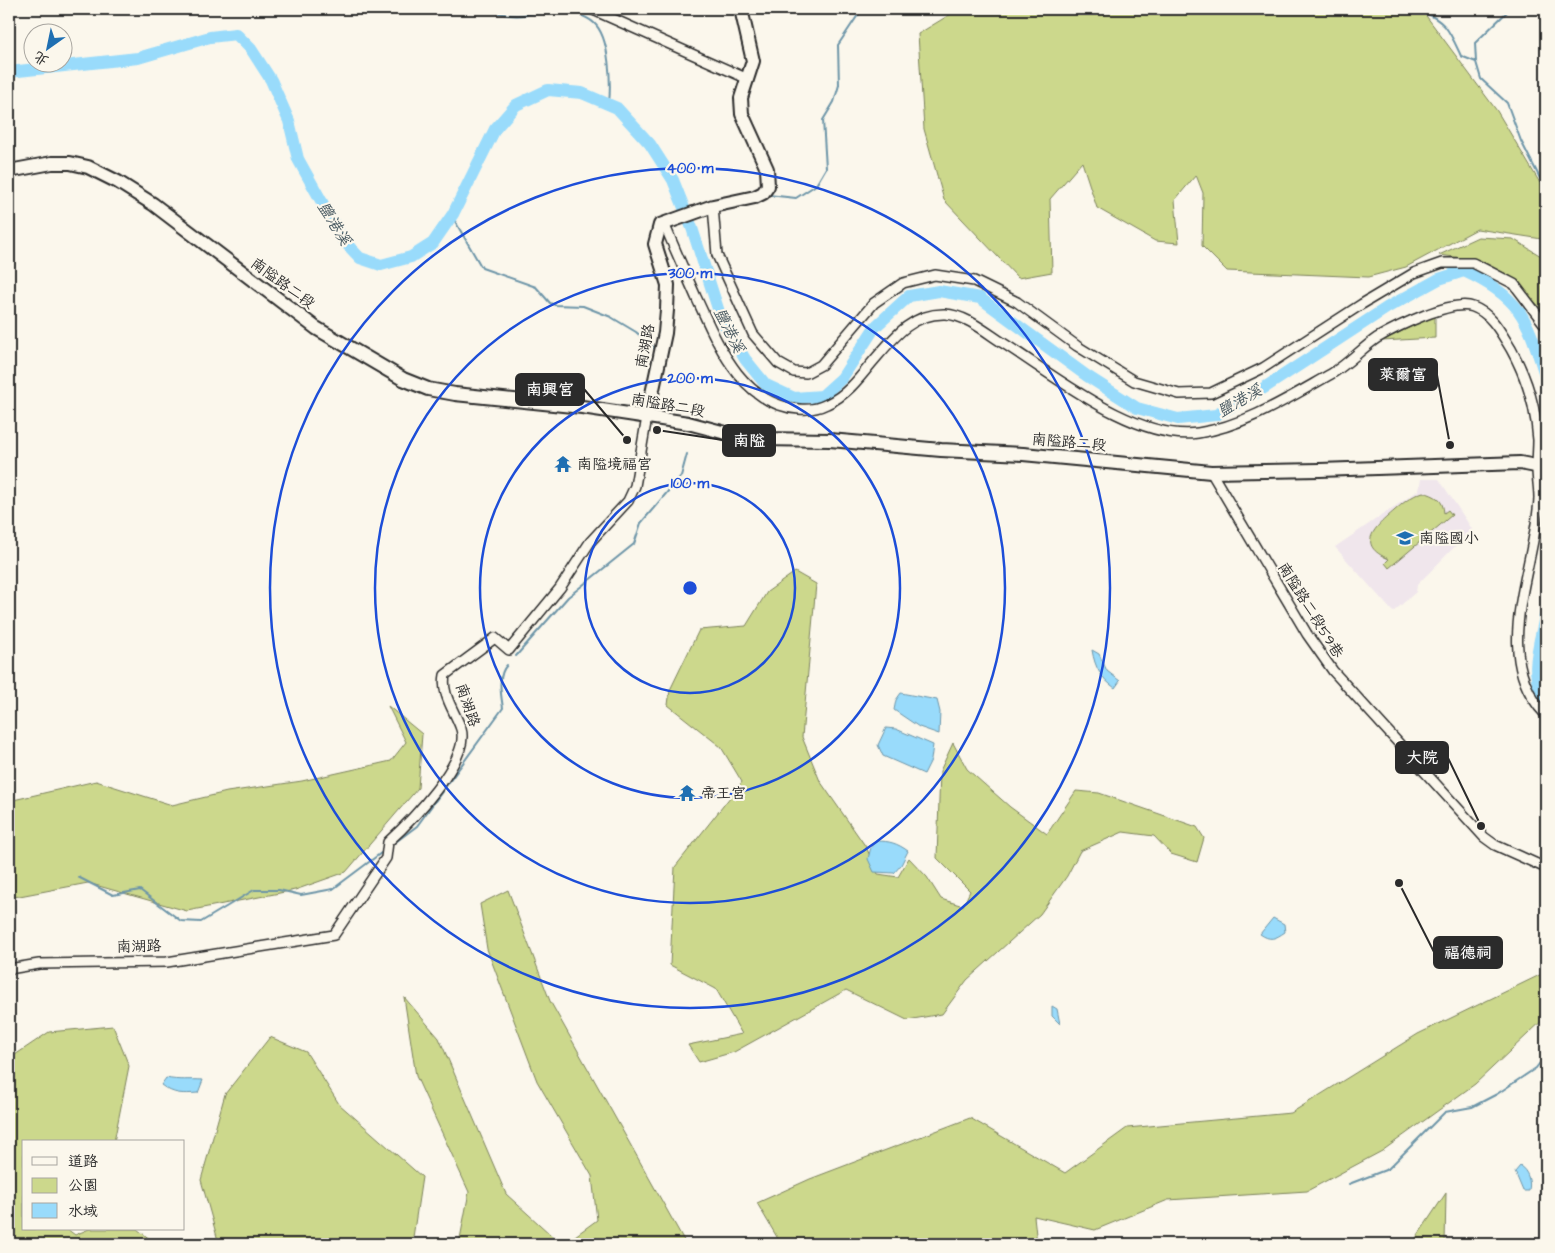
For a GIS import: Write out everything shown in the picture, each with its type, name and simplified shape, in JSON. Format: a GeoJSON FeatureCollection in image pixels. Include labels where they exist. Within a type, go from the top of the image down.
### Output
{"type":"FeatureCollection","features":[{"type":"Feature","properties":{"kind":"street"},"geometry":{"type":"LineString","coordinates":[[591,9],[748,80]]}},
{"type":"Feature","properties":{"kind":"street"},"geometry":{"type":"LineString","coordinates":[[741,9],[753,61],[741,98],[742,114],[767,169],[768,186],[755,197],[713,206],[664,224],[718,345],[735,370],[755,392],[773,403],[788,408],[807,410],[825,406],[845,392],[905,327],[922,316],[953,315],[979,327],[1111,412],[1144,425],[1187,435],[1222,429],[1296,394],[1337,371],[1377,338],[1417,319],[1453,306],[1472,306],[1495,322],[1518,361],[1533,404],[1542,466],[1539,498],[1522,592],[1518,656],[1527,690],[1546,715]]}},
{"type":"Feature","properties":{"kind":"street","name":"南隘路二段"},"geometry":{"type":"LineString","coordinates":[[10,171],[52,163],[70,163],[88,167],[118,182],[152,204],[316,328],[403,379],[428,389],[455,394],[582,407],[688,423],[742,437],[830,440],[1023,454],[1211,472],[1320,470],[1520,462],[1542,466]]}},
{"type":"Feature","properties":{"kind":"street"},"geometry":{"type":"LineString","coordinates":[[713,206],[717,254],[753,334],[778,363],[794,372],[806,373],[821,365],[874,303],[902,283],[935,274],[974,281],[983,285],[1017,302],[1077,346],[1134,381],[1179,394],[1211,392],[1263,368],[1414,273],[1442,263],[1473,263],[1514,284],[1546,326]]}},
{"type":"Feature","properties":{"kind":"street","name":"南湖路"},"geometry":{"type":"LineString","coordinates":[[9,969],[39,964],[167,962],[334,935],[386,858],[388,842],[422,808],[458,755],[462,739],[461,729],[443,684],[445,675],[495,638],[509,650],[560,588],[590,542],[622,510],[635,486],[647,418],[666,333],[668,285],[655,244],[660,226],[664,224]]}},
{"type":"Feature","properties":{"kind":"street","name":"南隘路二段59巷"},"geometry":{"type":"LineString","coordinates":[[1211,472],[1320,654],[1358,701],[1484,837],[1494,845],[1546,868]]}},
{"type":"Feature","properties":{"kind":"shaded area","name":"南隘國小"},"geometry":{"type":"Polygon","coordinates":[[[1421,479],[1439,479],[1472,529],[1417,585],[1416,592],[1393,612],[1335,547],[1419,490],[1421,479]]]}},
{"type":"Feature","properties":{"kind":"green space"},"geometry":{"type":"Polygon","coordinates":[[[959,9],[1421,9],[1497,111],[1540,183],[1546,187],[1546,245],[1542,239],[1477,229],[1406,267],[1368,277],[1227,271],[1202,246],[1203,193],[1196,175],[1175,200],[1179,243],[1155,241],[1097,208],[1082,162],[1050,199],[1052,272],[1018,278],[944,200],[924,129],[918,34],[959,9]]]}},
{"type":"Feature","properties":{"kind":"green space"},"geometry":{"type":"Polygon","coordinates":[[[1478,237],[1513,239],[1546,259],[1546,314],[1512,277],[1480,260],[1439,255],[1478,237]]]}},
{"type":"Feature","properties":{"kind":"green space"},"geometry":{"type":"Polygon","coordinates":[[[1435,315],[1435,338],[1382,341],[1435,315]]]}},
{"type":"Feature","properties":{"kind":"green space"},"geometry":{"type":"Polygon","coordinates":[[[1423,492],[1438,499],[1442,504],[1444,513],[1448,510],[1452,515],[1389,568],[1385,563],[1389,559],[1379,554],[1373,548],[1372,536],[1380,523],[1401,505],[1423,492]]]}},
{"type":"Feature","properties":{"kind":"green space"},"geometry":{"type":"Polygon","coordinates":[[[795,572],[816,584],[802,737],[820,781],[866,847],[878,874],[898,877],[909,858],[927,877],[941,899],[963,906],[970,891],[937,858],[940,771],[953,743],[967,769],[1010,807],[1047,834],[1076,791],[1099,793],[1197,827],[1204,838],[1197,862],[1171,854],[1154,836],[1123,832],[1080,851],[1067,876],[1040,914],[967,980],[942,1014],[907,1020],[846,990],[734,1052],[699,1062],[688,1045],[742,1034],[716,989],[670,965],[675,867],[742,782],[721,747],[668,705],[670,690],[699,630],[746,626],[767,592],[795,572]]]}},
{"type":"Feature","properties":{"kind":"green space"},"geometry":{"type":"Polygon","coordinates":[[[388,706],[422,734],[418,788],[346,872],[295,890],[187,911],[88,883],[9,898],[9,801],[96,781],[172,805],[227,792],[302,781],[391,761],[406,742],[388,706]]]}},
{"type":"Feature","properties":{"kind":"green space"},"geometry":{"type":"Polygon","coordinates":[[[508,890],[550,1001],[686,1244],[564,1244],[597,1220],[592,1176],[537,1081],[487,949],[480,904],[508,890]]]}},
{"type":"Feature","properties":{"kind":"green space"},"geometry":{"type":"Polygon","coordinates":[[[1546,972],[1546,1017],[1475,1084],[1382,1151],[1307,1191],[1168,1200],[1095,1230],[1034,1216],[1037,1244],[781,1244],[757,1203],[810,1179],[970,1118],[1065,1173],[1127,1128],[1291,1113],[1418,1034],[1546,972]]]}},
{"type":"Feature","properties":{"kind":"green space"},"geometry":{"type":"Polygon","coordinates":[[[404,997],[439,1038],[506,1194],[561,1244],[459,1244],[469,1192],[416,1076],[404,997]]]}},
{"type":"Feature","properties":{"kind":"green space"},"geometry":{"type":"Polygon","coordinates":[[[113,1026],[129,1066],[114,1140],[22,1140],[22,1230],[68,1230],[75,1235],[87,1230],[138,1230],[156,1244],[9,1244],[9,1059],[49,1032],[113,1026]]]}},
{"type":"Feature","properties":{"kind":"green space"},"geometry":{"type":"Polygon","coordinates":[[[270,1037],[306,1052],[339,1104],[422,1177],[412,1244],[219,1244],[201,1180],[225,1094],[270,1037]]]}},
{"type":"Feature","properties":{"kind":"green space"},"geometry":{"type":"Polygon","coordinates":[[[1446,1193],[1445,1244],[1412,1244],[1446,1193]]]}},
{"type":"Feature","properties":{"kind":"water"},"geometry":{"type":"Polygon","coordinates":[[[1092,650],[1099,654],[1107,671],[1120,681],[1115,688],[1099,672],[1092,650]]]}},
{"type":"Feature","properties":{"kind":"water"},"geometry":{"type":"Polygon","coordinates":[[[901,693],[937,700],[940,712],[939,734],[919,727],[894,710],[896,700],[901,693]]]}},
{"type":"Feature","properties":{"kind":"water"},"geometry":{"type":"Polygon","coordinates":[[[886,728],[896,729],[933,745],[931,760],[924,774],[883,756],[878,745],[886,728]]]}},
{"type":"Feature","properties":{"kind":"water"},"geometry":{"type":"Polygon","coordinates":[[[877,841],[893,843],[908,851],[901,865],[894,873],[874,872],[868,859],[871,847],[877,841]]]}},
{"type":"Feature","properties":{"kind":"water"},"geometry":{"type":"Polygon","coordinates":[[[1273,918],[1284,924],[1285,932],[1272,938],[1267,938],[1260,934],[1273,918]]]}},
{"type":"Feature","properties":{"kind":"water"},"geometry":{"type":"Polygon","coordinates":[[[1052,1006],[1057,1009],[1060,1024],[1052,1016],[1052,1006]]]}},
{"type":"Feature","properties":{"kind":"water"},"geometry":{"type":"Polygon","coordinates":[[[166,1078],[203,1080],[198,1093],[183,1094],[170,1091],[161,1085],[166,1078]]]}},
{"type":"Feature","properties":{"kind":"water"},"geometry":{"type":"Polygon","coordinates":[[[1520,1166],[1528,1177],[1529,1191],[1523,1191],[1515,1172],[1520,1166]]]}},
{"type":"Feature","properties":{"kind":"waterway"},"geometry":{"type":"LineString","coordinates":[[485,9],[514,15],[559,10],[580,15],[594,23],[599,30],[606,50],[610,85],[609,104]]}},
{"type":"Feature","properties":{"kind":"waterway"},"geometry":{"type":"LineString","coordinates":[[768,195],[796,198],[816,185],[826,168],[823,120],[834,102],[839,85],[838,45],[862,9]]}},
{"type":"Feature","properties":{"kind":"waterway"},"geometry":{"type":"LineString","coordinates":[[1419,9],[1436,18],[1446,27],[1461,56],[1476,62]]}},
{"type":"Feature","properties":{"kind":"waterway"},"geometry":{"type":"LineString","coordinates":[[1510,9],[1475,43],[1476,62],[1481,79],[1507,103],[1521,141],[1546,190]]}},
{"type":"Feature","properties":{"kind":"waterway","name":"鹽港溪"},"geometry":{"type":"LineString","coordinates":[[9,72],[138,58],[210,37],[236,34],[251,49],[271,80],[289,121],[298,159],[343,240],[360,258],[381,265],[411,257],[433,243],[453,214],[495,129],[516,105],[548,90],[582,93],[617,108],[650,144],[673,180],[692,228],[721,318],[745,359],[766,385],[794,398],[822,396],[842,378],[875,327],[909,296],[939,291],[980,298],[1087,376],[1137,408],[1178,419],[1216,415],[1264,388],[1388,307],[1439,279],[1464,271],[1484,281],[1511,301],[1527,326],[1546,378]]}},
{"type":"Feature","properties":{"kind":"waterway"},"geometry":{"type":"LineString","coordinates":[[452,216],[482,268],[536,287],[550,303],[555,305],[583,306],[611,317],[636,332],[655,349]]}},
{"type":"Feature","properties":{"kind":"waterway"},"geometry":{"type":"LineString","coordinates":[[516,656],[568,597],[634,544],[641,523],[681,476],[687,454]]}},
{"type":"Feature","properties":{"kind":"waterway","name":"鹽港溪"},"geometry":{"type":"LineString","coordinates":[[1546,611],[1536,668],[1540,689],[1546,698]]}},
{"type":"Feature","properties":{"kind":"waterway"},"geometry":{"type":"LineString","coordinates":[[393,844],[417,826],[503,708],[501,680],[507,665]]}},
{"type":"Feature","properties":{"kind":"waterway"},"geometry":{"type":"LineString","coordinates":[[78,877],[113,895],[140,890],[181,921],[201,922],[254,890],[279,890],[301,895],[333,889],[381,853]]}},
{"type":"Feature","properties":{"kind":"waterway"},"geometry":{"type":"LineString","coordinates":[[1349,1184],[1388,1169],[1445,1112],[1472,1107],[1497,1094],[1536,1068],[1546,1055]]}},
{"type":"Feature","properties":{"kind":"place","name":"南隘"},"geometry":{"type":"Point","coordinates":[657,430]}},
{"type":"Feature","properties":{"kind":"place","name":"南興宮"},"geometry":{"type":"Point","coordinates":[627,440]}},
{"type":"Feature","properties":{"kind":"place","name":"萊爾富"},"geometry":{"type":"Point","coordinates":[1450,445]}},
{"type":"Feature","properties":{"kind":"place","name":"南隘境福宮"},"geometry":{"type":"Point","coordinates":[563,464]}},
{"type":"Feature","properties":{"kind":"place","name":"南隘國小"},"geometry":{"type":"Point","coordinates":[1405,538]}},
{"type":"Feature","properties":{"kind":"place","name":"帝王宮"},"geometry":{"type":"Point","coordinates":[687,793]}},
{"type":"Feature","properties":{"kind":"place","name":"大院"},"geometry":{"type":"Point","coordinates":[1481,826]}},
{"type":"Feature","properties":{"kind":"place","name":"福德祠"},"geometry":{"type":"Point","coordinates":[1399,883]}}]}
